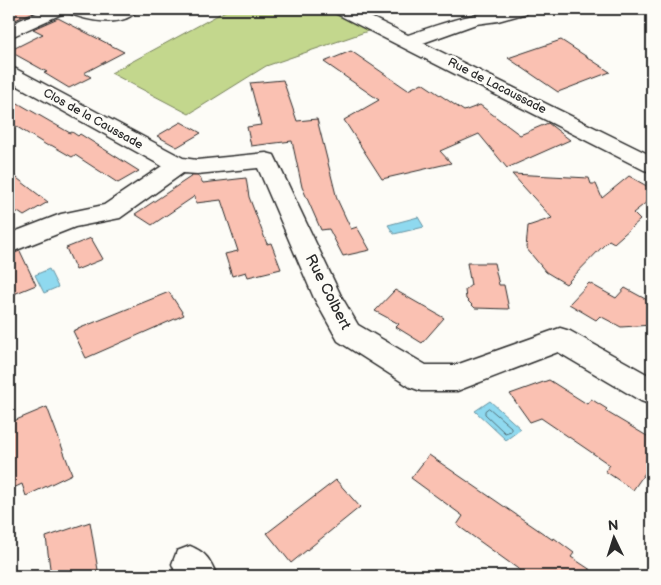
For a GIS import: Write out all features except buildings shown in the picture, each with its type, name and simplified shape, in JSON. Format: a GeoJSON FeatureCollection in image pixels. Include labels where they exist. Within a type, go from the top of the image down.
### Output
{"type":"FeatureCollection","features":[{"type":"Feature","properties":{"kind":"street"},"geometry":{"type":"LineString","coordinates":[[9,32],[59,9]]}},
{"type":"Feature","properties":{"kind":"street"},"geometry":{"type":"LineString","coordinates":[[72,9],[100,18],[117,15],[129,9]]}},
{"type":"Feature","properties":{"kind":"street","name":"Rue de Lacaussade"},"geometry":{"type":"LineString","coordinates":[[342,9],[652,165]]}},
{"type":"Feature","properties":{"kind":"street"},"geometry":{"type":"LineString","coordinates":[[409,42],[474,18],[498,16],[521,9]]}},
{"type":"Feature","properties":{"kind":"street","name":"Clos de la Caussade"},"geometry":{"type":"LineString","coordinates":[[9,73],[178,165]]}},
{"type":"Feature","properties":{"kind":"street","name":"Rue Colbert"},"geometry":{"type":"LineString","coordinates":[[178,165],[197,167],[266,160],[328,298],[348,333],[421,378],[457,378],[560,338],[652,392]]}},
{"type":"Feature","properties":{"kind":"street"},"geometry":{"type":"LineString","coordinates":[[9,244],[70,220],[110,212],[178,165]]}},
{"type":"Feature","properties":{"kind":"green space"},"geometry":{"type":"Polygon","coordinates":[[[229,9],[327,9],[371,30],[266,66],[189,114],[111,73],[229,9]]]}},
{"type":"Feature","properties":{"kind":"water"},"geometry":{"type":"Polygon","coordinates":[[[418,217],[424,227],[394,234],[388,225],[418,217]]]}},
{"type":"Feature","properties":{"kind":"water"},"geometry":{"type":"Polygon","coordinates":[[[49,269],[58,287],[44,293],[35,275],[49,269]]]}},
{"type":"Feature","properties":{"kind":"water"},"geometry":{"type":"Polygon","coordinates":[[[490,401],[521,429],[506,440],[475,411],[490,401]]]}}]}
